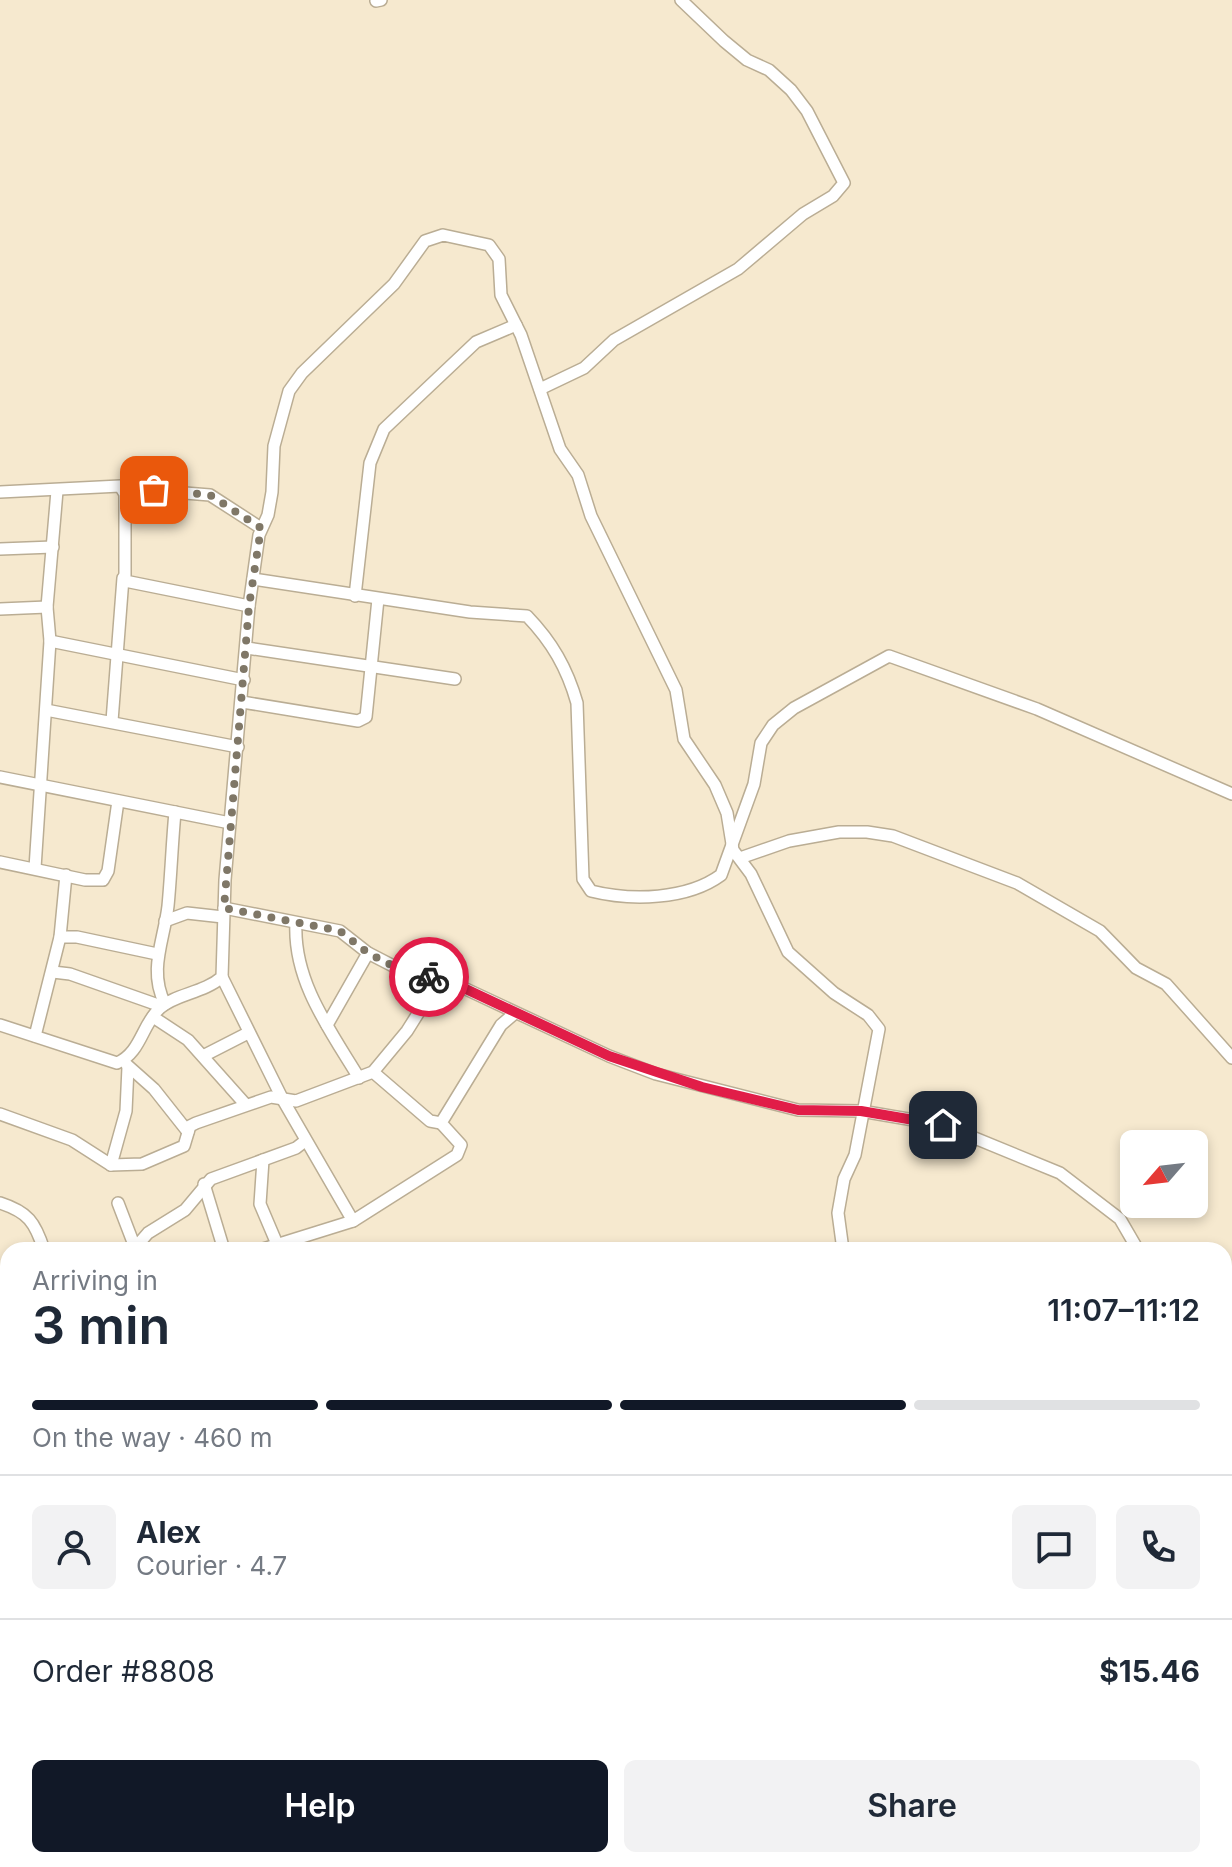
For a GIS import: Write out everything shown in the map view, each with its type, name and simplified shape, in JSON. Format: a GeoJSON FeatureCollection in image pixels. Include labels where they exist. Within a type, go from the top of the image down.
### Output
{"type":"FeatureCollection","features":[{"type":"Feature","properties":{"kind":"street"},"geometry":{"type":"LineString","coordinates":[[540,389],[584,368],[614,340],[738,269],[803,214],[833,196],[844,183],[807,111],[791,90],[769,70],[747,60],[681,0]]}},
{"type":"Feature","properties":{"kind":"street"},"geometry":{"type":"LineString","coordinates":[[353,1221],[305,1141],[222,977],[230,823],[249,606],[261,528],[268,515],[274,446],[289,391],[302,373],[394,284],[425,241],[443,235],[489,245],[497,251],[501,295],[516,325],[565,461],[578,475],[591,516],[676,690],[684,739],[715,785],[727,813],[736,854],[751,874],[788,952],[834,993],[868,1015],[879,1029],[855,1110],[858,1136],[838,1213],[842,1242]]}},
{"type":"Feature","properties":{"kind":"street"},"geometry":{"type":"LineString","coordinates":[[355,596],[370,463],[384,429],[476,342],[516,325]]}},
{"type":"Feature","properties":{"kind":"street"},"geometry":{"type":"LineString","coordinates":[[0,492],[57,491],[113,484],[123,488],[210,495],[261,528]]}},
{"type":"Feature","properties":{"kind":"street"},"geometry":{"type":"LineString","coordinates":[[112,721],[123,578],[123,488]]}},
{"type":"Feature","properties":{"kind":"street"},"geometry":{"type":"LineString","coordinates":[[35,868],[50,641],[47,607],[57,491]]}},
{"type":"Feature","properties":{"kind":"street"},"geometry":{"type":"LineString","coordinates":[[0,549],[53,547]]}},
{"type":"Feature","properties":{"kind":"street"},"geometry":{"type":"LineString","coordinates":[[123,578],[130,583],[249,606]]}},
{"type":"Feature","properties":{"kind":"street"},"geometry":{"type":"LineString","coordinates":[[253,579],[470,612],[522,614],[547,637],[571,681],[577,703],[583,879],[591,891],[651,897],[686,891],[721,875],[736,854],[761,743],[773,725],[794,708],[889,656],[1037,709],[1232,794]]}},
{"type":"Feature","properties":{"kind":"street"},"geometry":{"type":"LineString","coordinates":[[242,702],[358,721],[366,717],[378,599]]}},
{"type":"Feature","properties":{"kind":"street"},"geometry":{"type":"LineString","coordinates":[[0,609],[47,607]]}},
{"type":"Feature","properties":{"kind":"street"},"geometry":{"type":"LineString","coordinates":[[50,641],[244,680]]}},
{"type":"Feature","properties":{"kind":"street"},"geometry":{"type":"LineString","coordinates":[[247,648],[455,679]]}},
{"type":"Feature","properties":{"kind":"street"},"geometry":{"type":"LineString","coordinates":[[46,710],[238,747]]}},
{"type":"Feature","properties":{"kind":"street"},"geometry":{"type":"LineString","coordinates":[[0,777],[230,823]]}},
{"type":"Feature","properties":{"kind":"street"},"geometry":{"type":"LineString","coordinates":[[0,862],[85,880],[106,877],[118,801]]}},
{"type":"Feature","properties":{"kind":"street"},"geometry":{"type":"LineString","coordinates":[[163,1005],[157,954],[165,921],[175,812]]}},
{"type":"Feature","properties":{"kind":"street"},"geometry":{"type":"LineString","coordinates":[[736,854],[839,832],[867,832],[893,836],[1006,878],[1100,931],[1136,968],[1166,984],[1180,997],[1232,1058]]}},
{"type":"Feature","properties":{"kind":"street"},"geometry":{"type":"LineString","coordinates":[[35,1036],[60,937],[66,875]]}},
{"type":"Feature","properties":{"kind":"street"},"geometry":{"type":"LineString","coordinates":[[165,921],[187,913],[224,912],[340,931],[368,953],[401,970],[453,983],[609,1056],[702,1087],[798,1110],[855,1110],[943,1125],[1060,1173],[1120,1219],[1133,1242]]}},
{"type":"Feature","properties":{"kind":"street"},"geometry":{"type":"LineString","coordinates":[[296,923],[297,963],[327,1025],[359,1078]]}},
{"type":"Feature","properties":{"kind":"street"},"geometry":{"type":"LineString","coordinates":[[60,937],[77,937],[157,954]]}},
{"type":"Feature","properties":{"kind":"street"},"geometry":{"type":"LineString","coordinates":[[327,1025],[368,953]]}},
{"type":"Feature","properties":{"kind":"street"},"geometry":{"type":"LineString","coordinates":[[53,972],[70,974],[163,1005]]}},
{"type":"Feature","properties":{"kind":"street"},"geometry":{"type":"LineString","coordinates":[[111,1165],[126,1111],[126,1064],[153,1017],[163,1005],[189,997],[222,977]]}},
{"type":"Feature","properties":{"kind":"street"},"geometry":{"type":"LineString","coordinates":[[0,1114],[72,1140],[111,1165],[129,1167],[187,1144],[188,1132],[196,1123],[271,1097],[296,1101],[373,1072],[407,1031],[439,980]]}},
{"type":"Feature","properties":{"kind":"street"},"geometry":{"type":"LineString","coordinates":[[441,1123],[501,1025],[515,1013]]}},
{"type":"Feature","properties":{"kind":"street"},"geometry":{"type":"LineString","coordinates":[[153,1017],[188,1040],[246,1105]]}},
{"type":"Feature","properties":{"kind":"street"},"geometry":{"type":"LineString","coordinates":[[0,1025],[126,1064],[154,1089],[188,1132]]}},
{"type":"Feature","properties":{"kind":"street"},"geometry":{"type":"LineString","coordinates":[[203,1056],[248,1033]]}},
{"type":"Feature","properties":{"kind":"street"},"geometry":{"type":"LineString","coordinates":[[284,1242],[353,1221],[457,1155],[461,1145],[441,1123],[430,1121],[373,1072]]}},
{"type":"Feature","properties":{"kind":"street"},"geometry":{"type":"LineString","coordinates":[[141,1242],[148,1233],[185,1210],[204,1184],[296,1148],[305,1141]]}},
{"type":"Feature","properties":{"kind":"street"},"geometry":{"type":"LineString","coordinates":[[263,1160],[260,1204],[276,1242]]}},
{"type":"Feature","properties":{"kind":"street"},"geometry":{"type":"LineString","coordinates":[[204,1184],[222,1242]]}},
{"type":"Feature","properties":{"kind":"street"},"geometry":{"type":"LineString","coordinates":[[0,1203],[28,1215],[35,1223],[41,1242]]}},
{"type":"Feature","properties":{"kind":"street"},"geometry":{"type":"LineString","coordinates":[[118,1203],[132,1242]]}},
{"type":"Feature","properties":{"kind":"way so far"},"geometry":{"type":"LineString","coordinates":[[154,490],[210,495],[261,528],[249,606],[224,908],[340,931],[352,937],[368,953],[401,970],[429,977]]}},
{"type":"Feature","properties":{"kind":"route"},"geometry":{"type":"LineString","coordinates":[[429,977],[453,983],[609,1056],[656,1074],[775,1106],[798,1110],[861,1111],[943,1125]]}}]}
